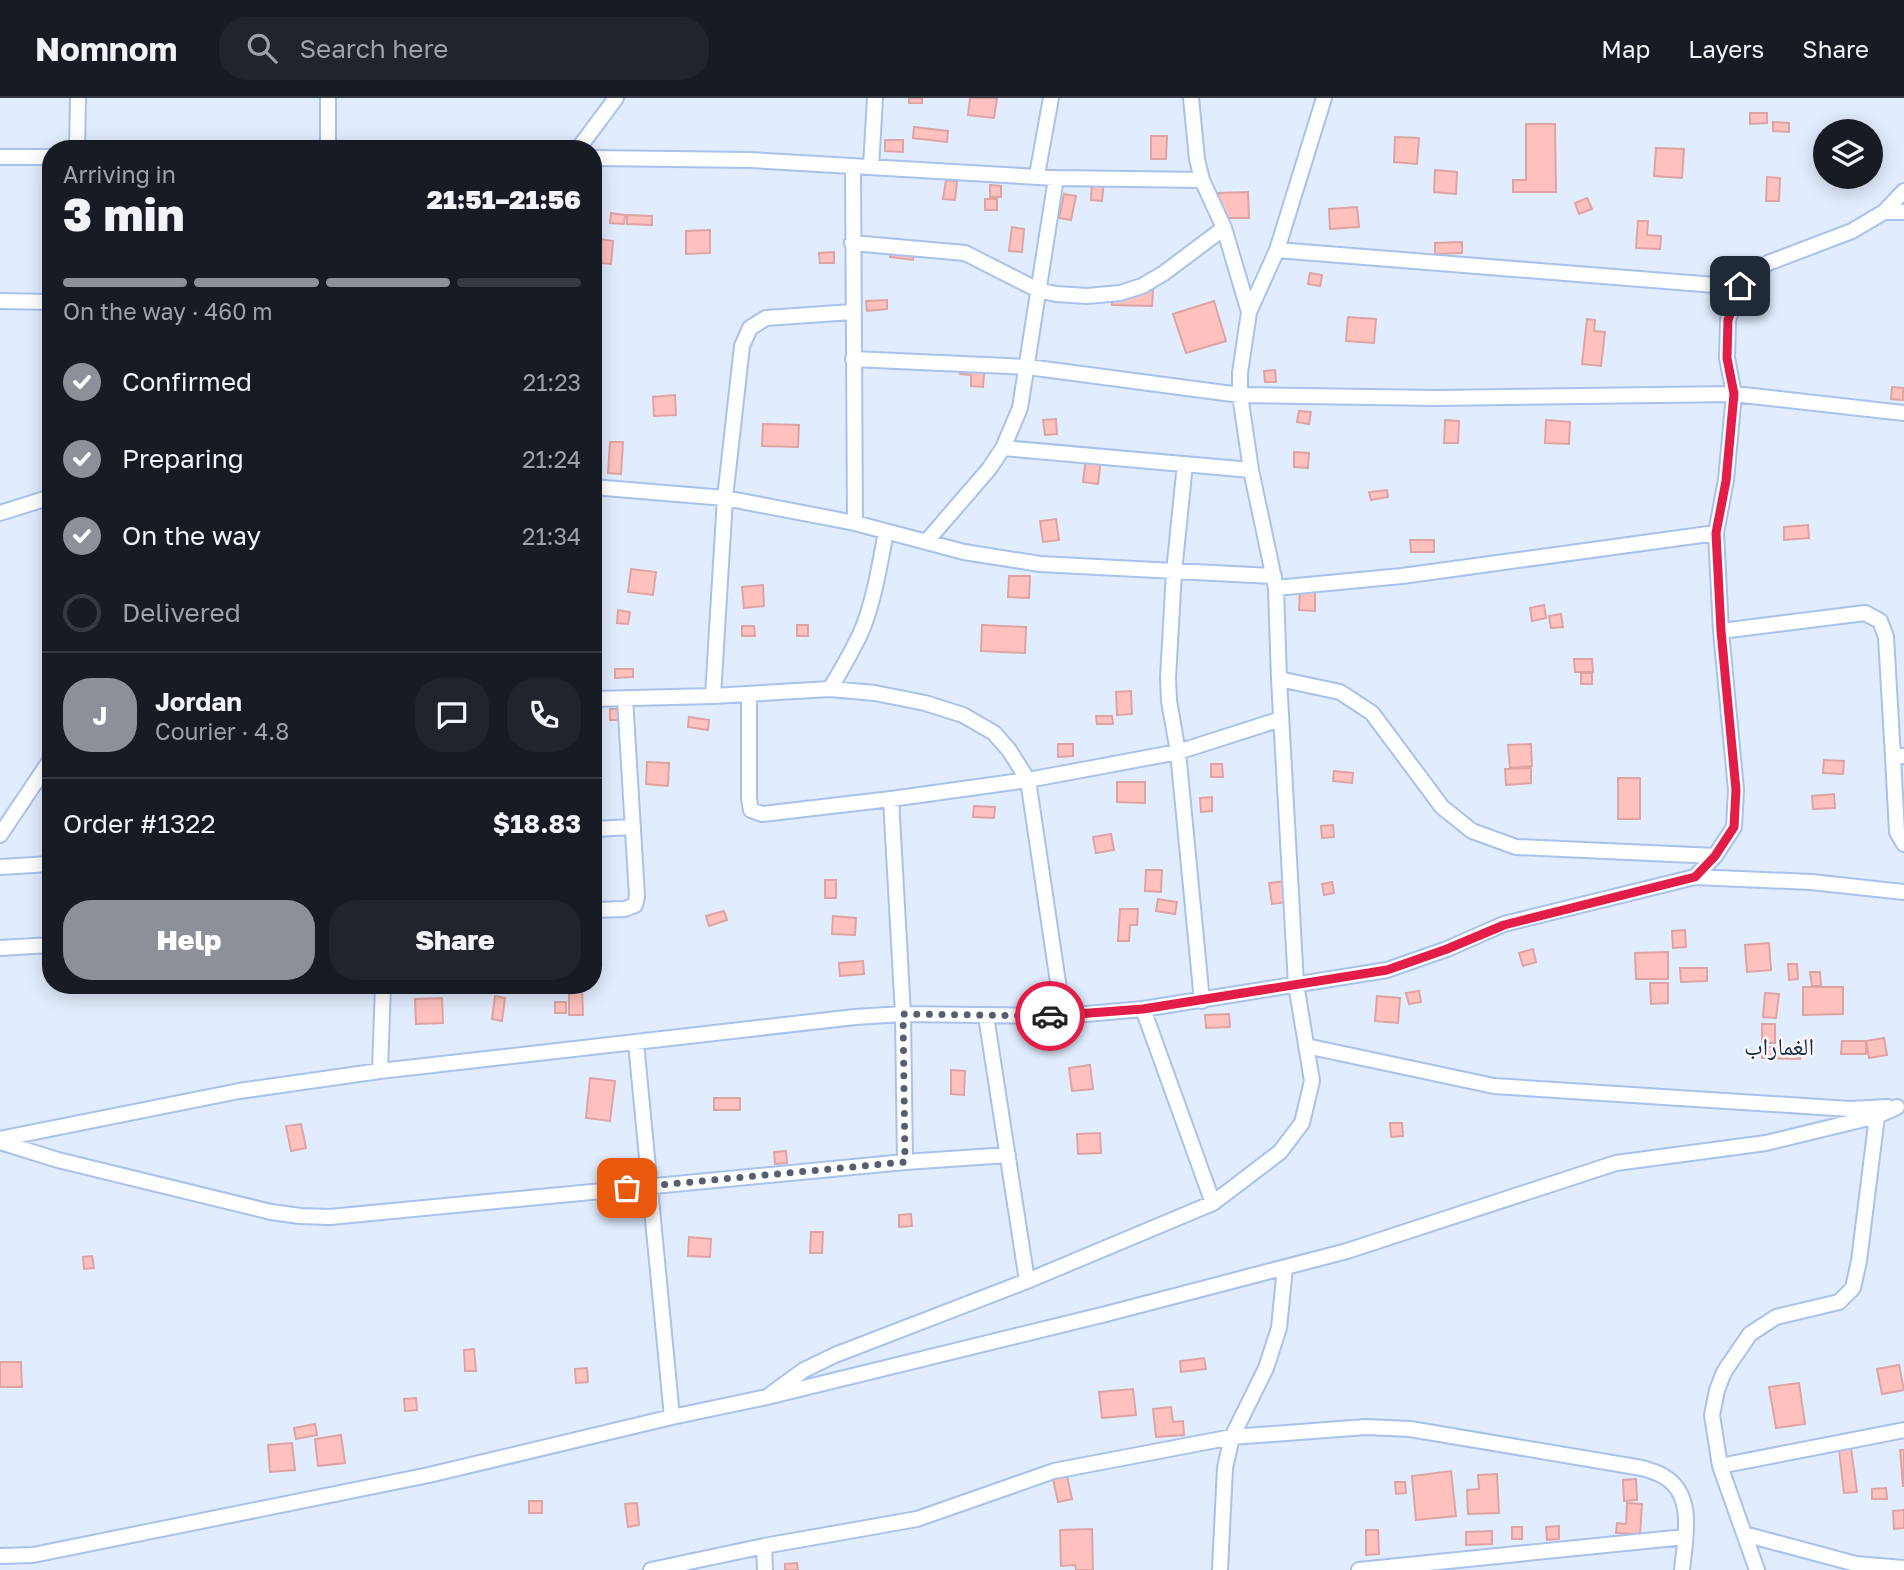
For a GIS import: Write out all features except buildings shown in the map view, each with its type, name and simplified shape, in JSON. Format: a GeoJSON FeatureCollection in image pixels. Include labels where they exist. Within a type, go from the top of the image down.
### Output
{"type":"FeatureCollection","features":[{"type":"Feature","properties":{"kind":"street"},"geometry":{"type":"LineString","coordinates":[[77,140],[78,98]]}},
{"type":"Feature","properties":{"kind":"street"},"geometry":{"type":"LineString","coordinates":[[328,98],[328,140]]}},
{"type":"Feature","properties":{"kind":"street"},"geometry":{"type":"LineString","coordinates":[[585,140],[616,98]]}},
{"type":"Feature","properties":{"kind":"street"},"geometry":{"type":"LineString","coordinates":[[872,167],[875,98]]}},
{"type":"Feature","properties":{"kind":"street"},"geometry":{"type":"LineString","coordinates":[[1037,175],[1051,98]]}},
{"type":"Feature","properties":{"kind":"street"},"geometry":{"type":"LineString","coordinates":[[1191,98],[1197,159],[1202,180],[1224,228],[1249,312]]}},
{"type":"Feature","properties":{"kind":"street"},"geometry":{"type":"LineString","coordinates":[[768,1397],[804,1370],[835,1355],[1027,1281],[1213,1203],[1280,1152],[1302,1123],[1312,1082],[1296,984],[1275,582],[1251,470],[1240,394],[1243,344],[1249,312],[1277,250],[1324,98]]}},
{"type":"Feature","properties":{"kind":"street"},"geometry":{"type":"LineString","coordinates":[[0,157],[42,157]]}},
{"type":"Feature","properties":{"kind":"street"},"geometry":{"type":"LineString","coordinates":[[602,158],[696,158],[1056,178],[1202,180]]}},
{"type":"Feature","properties":{"kind":"street"},"geometry":{"type":"LineString","coordinates":[[853,166],[855,523]]}},
{"type":"Feature","properties":{"kind":"street"},"geometry":{"type":"LineString","coordinates":[[926,542],[989,469],[1003,448],[1020,408],[1056,178]]}},
{"type":"Feature","properties":{"kind":"street"},"geometry":{"type":"LineString","coordinates":[[1695,877],[1715,856],[1734,827],[1736,790],[1721,631],[1716,533],[1726,481],[1734,394],[1727,358],[1728,320],[1740,286],[1768,263],[1852,231],[1884,212],[1904,191]]}},
{"type":"Feature","properties":{"kind":"street"},"geometry":{"type":"LineString","coordinates":[[1884,212],[1904,212]]}},
{"type":"Feature","properties":{"kind":"street"},"geometry":{"type":"LineString","coordinates":[[852,243],[965,253],[1038,290],[1087,296],[1131,290],[1164,273],[1224,228]]}},
{"type":"Feature","properties":{"kind":"street"},"geometry":{"type":"LineString","coordinates":[[1277,250],[1740,286]]}},
{"type":"Feature","properties":{"kind":"street"},"geometry":{"type":"LineString","coordinates":[[0,302],[42,302]]}},
{"type":"Feature","properties":{"kind":"street"},"geometry":{"type":"LineString","coordinates":[[713,696],[725,498],[742,346],[750,328],[766,318],[852,312]]}},
{"type":"Feature","properties":{"kind":"street"},"geometry":{"type":"LineString","coordinates":[[853,359],[1028,367],[1240,394],[1437,398],[1734,394],[1904,413]]}},
{"type":"Feature","properties":{"kind":"street"},"geometry":{"type":"LineString","coordinates":[[1003,448],[1251,470]]}},
{"type":"Feature","properties":{"kind":"street"},"geometry":{"type":"LineString","coordinates":[[1185,464],[1174,572],[1168,678],[1178,752],[1202,1001]]}},
{"type":"Feature","properties":{"kind":"street"},"geometry":{"type":"LineString","coordinates":[[602,488],[725,498],[855,523],[1002,559],[1275,582],[1402,576],[1716,533]]}},
{"type":"Feature","properties":{"kind":"street"},"geometry":{"type":"LineString","coordinates":[[0,513],[42,500]]}},
{"type":"Feature","properties":{"kind":"street"},"geometry":{"type":"LineString","coordinates":[[830,689],[855,647],[865,623],[886,532]]}},
{"type":"Feature","properties":{"kind":"street"},"geometry":{"type":"LineString","coordinates":[[1721,631],[1865,613],[1880,621],[1886,637],[1898,757],[1897,832],[1904,844]]}},
{"type":"Feature","properties":{"kind":"street"},"geometry":{"type":"LineString","coordinates":[[1279,679],[1340,692],[1372,713],[1442,807],[1472,831],[1516,847],[1715,856]]}},
{"type":"Feature","properties":{"kind":"street"},"geometry":{"type":"LineString","coordinates":[[602,699],[830,689],[876,693],[925,703],[962,715],[994,733],[1009,750],[1028,780],[1063,1016]]}},
{"type":"Feature","properties":{"kind":"street"},"geometry":{"type":"LineString","coordinates":[[749,694],[749,799],[751,810],[762,814],[1028,780],[1178,752],[1281,719]]}},
{"type":"Feature","properties":{"kind":"street"},"geometry":{"type":"LineString","coordinates":[[602,910],[625,909],[635,905],[637,896],[625,698]]}},
{"type":"Feature","properties":{"kind":"street"},"geometry":{"type":"LineString","coordinates":[[0,835],[42,772]]}},
{"type":"Feature","properties":{"kind":"street"},"geometry":{"type":"LineString","coordinates":[[37,779],[42,775]]}},
{"type":"Feature","properties":{"kind":"street"},"geometry":{"type":"LineString","coordinates":[[891,799],[903,1014],[905,1162]]}},
{"type":"Feature","properties":{"kind":"street"},"geometry":{"type":"LineString","coordinates":[[602,829],[633,827]]}},
{"type":"Feature","properties":{"kind":"street"},"geometry":{"type":"LineString","coordinates":[[0,867],[42,865]]}},
{"type":"Feature","properties":{"kind":"street"},"geometry":{"type":"LineString","coordinates":[[0,1141],[239,1091],[380,1071],[855,1017],[903,1014],[1063,1016],[1202,1001],[1387,970],[1504,925],[1695,877],[1811,882],[1904,892]]}},
{"type":"Feature","properties":{"kind":"street"},"geometry":{"type":"LineString","coordinates":[[0,948],[42,946]]}},
{"type":"Feature","properties":{"kind":"street"},"geometry":{"type":"LineString","coordinates":[[380,1071],[383,994]]}},
{"type":"Feature","properties":{"kind":"street"},"geometry":{"type":"LineString","coordinates":[[1143,1009],[1213,1203]]}},
{"type":"Feature","properties":{"kind":"street"},"geometry":{"type":"LineString","coordinates":[[986,1016],[1027,1281]]}},
{"type":"Feature","properties":{"kind":"street"},"geometry":{"type":"LineString","coordinates":[[636,1043],[673,1417]]}},
{"type":"Feature","properties":{"kind":"street"},"geometry":{"type":"LineString","coordinates":[[1306,1046],[1494,1086],[1850,1109],[1901,1106]]}},
{"type":"Feature","properties":{"kind":"street"},"geometry":{"type":"LineString","coordinates":[[0,1556],[33,1555],[429,1475],[768,1397],[1347,1251],[1616,1163],[1766,1143],[1877,1116],[1901,1106]]}},
{"type":"Feature","properties":{"kind":"street"},"geometry":{"type":"LineString","coordinates":[[1757,1570],[1720,1466],[1712,1415],[1717,1390],[1724,1372],[1750,1334],[1776,1317],[1839,1302],[1853,1288],[1859,1261],[1877,1116]]}},
{"type":"Feature","properties":{"kind":"street"},"geometry":{"type":"LineString","coordinates":[[0,1141],[58,1160],[187,1192],[300,1216],[330,1217],[905,1162],[1008,1155]]}},
{"type":"Feature","properties":{"kind":"street"},"geometry":{"type":"LineString","coordinates":[[1220,1570],[1225,1468],[1232,1437],[1266,1368],[1279,1328],[1285,1266]]}},
{"type":"Feature","properties":{"kind":"street"},"geometry":{"type":"LineString","coordinates":[[651,1570],[764,1546],[917,1519],[1055,1471],[1232,1437],[1366,1427],[1410,1429],[1642,1468],[1664,1476],[1678,1488],[1685,1504],[1682,1570]]}},
{"type":"Feature","properties":{"kind":"street"},"geometry":{"type":"LineString","coordinates":[[1720,1466],[1904,1430]]}},
{"type":"Feature","properties":{"kind":"street"},"geometry":{"type":"LineString","coordinates":[[1744,1534],[1856,1564],[1904,1568]]}},
{"type":"Feature","properties":{"kind":"street"},"geometry":{"type":"LineString","coordinates":[[1359,1570],[1685,1537]]}},
{"type":"Feature","properties":{"kind":"street"},"geometry":{"type":"LineString","coordinates":[[764,1546],[765,1570]]}},
{"type":"Feature","properties":{"kind":"way so far"},"geometry":{"type":"LineString","coordinates":[[627,1188],[905,1162],[903,1014],[1050,1016]]}},
{"type":"Feature","properties":{"kind":"district","name":"الغماراب"},"geometry":{"type":"Point","coordinates":[1779,1045]}},
{"type":"Feature","properties":{"kind":"route"},"geometry":{"type":"LineString","coordinates":[[1050,1016],[1143,1009],[1202,1001],[1387,970],[1504,925],[1695,877],[1715,856],[1734,827],[1736,790],[1721,631],[1716,533],[1726,481],[1734,394],[1727,358],[1728,320],[1740,286]]}}]}
